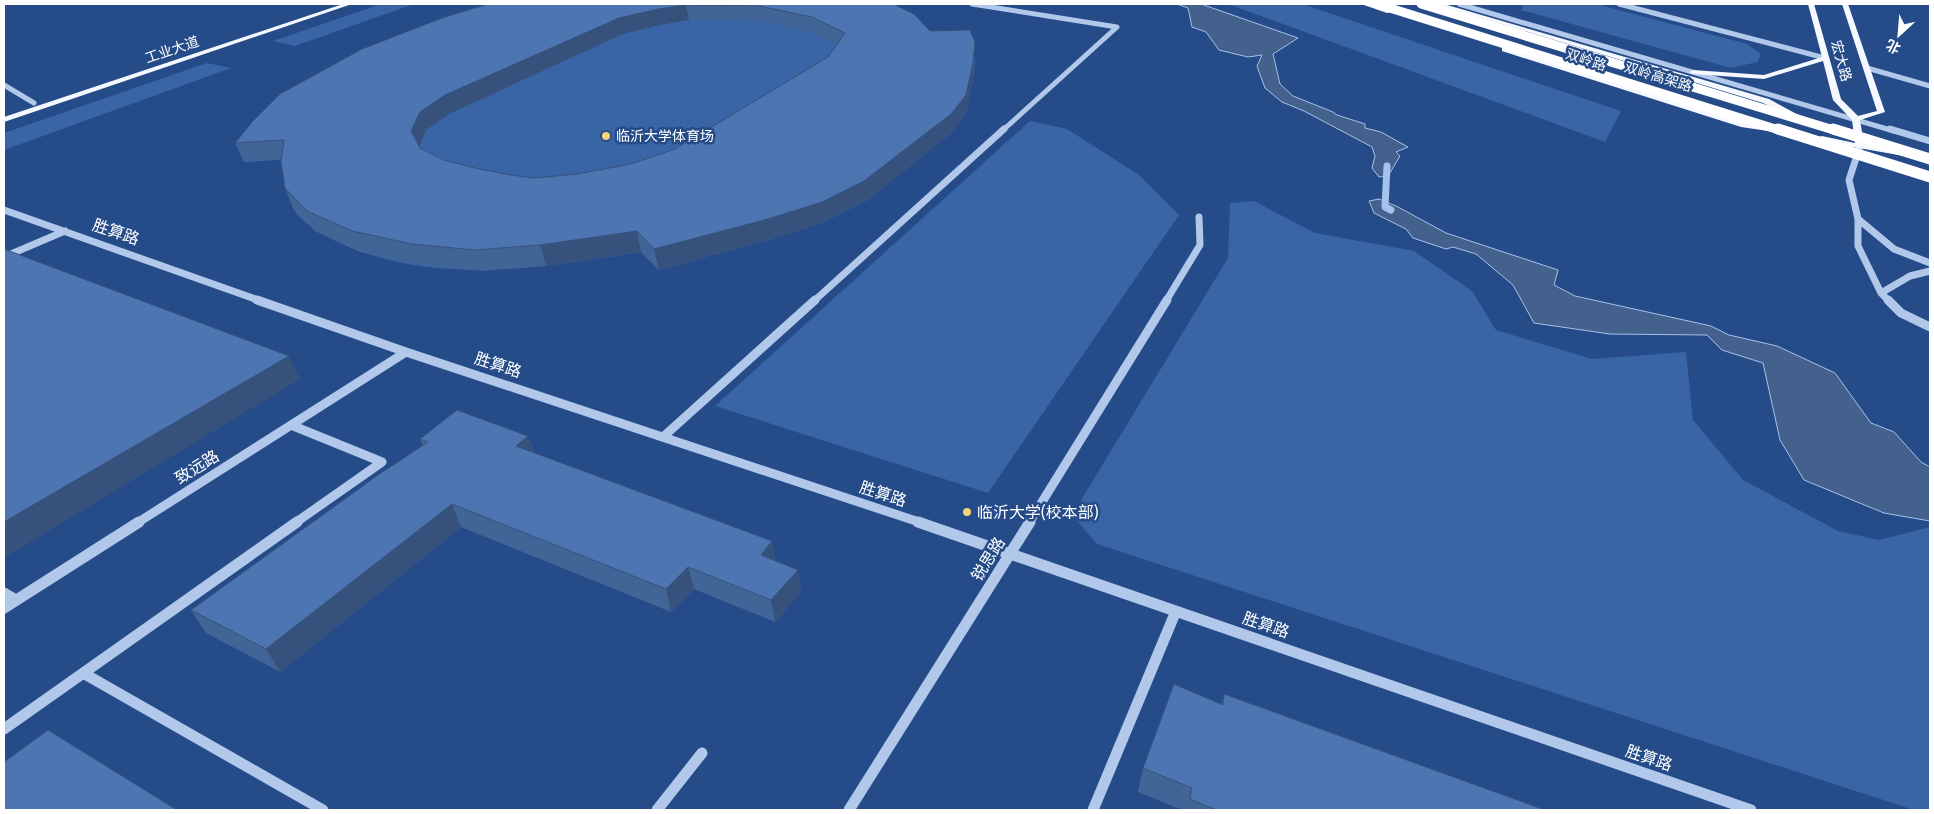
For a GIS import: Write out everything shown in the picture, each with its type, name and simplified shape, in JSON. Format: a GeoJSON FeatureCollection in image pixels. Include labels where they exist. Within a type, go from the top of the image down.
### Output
{"type":"FeatureCollection","features":[{"type":"Feature","properties":{"kind":"highway","name":"双岭高架路"},"geometry":{"type":"LineString","coordinates":[[1377,4],[1930,177]]}},
{"type":"Feature","properties":{"kind":"highway","name":"双岭高架路"},"geometry":{"type":"LineString","coordinates":[[1421,4],[1930,159]]}},
{"type":"Feature","properties":{"kind":"main road","name":"工业大道"},"geometry":{"type":"LineString","coordinates":[[4,113],[334,4]]}},
{"type":"Feature","properties":{"kind":"main road","name":"工业大道"},"geometry":{"type":"LineString","coordinates":[[4,120],[349,4]]}},
{"type":"Feature","properties":{"kind":"main road","name":"双岭路"},"geometry":{"type":"LineString","coordinates":[[1364,4],[1744,125],[1930,159]]}},
{"type":"Feature","properties":{"kind":"main road","name":"双岭路"},"geometry":{"type":"LineString","coordinates":[[1438,4],[1766,102],[1860,146],[1930,182]]}},
{"type":"Feature","properties":{"kind":"main road","name":"宏大路"},"geometry":{"type":"LineString","coordinates":[[1811,4],[1837,100],[1856,119],[1881,112],[1845,4]]}},
{"type":"Feature","properties":{"kind":"main road"},"geometry":{"type":"LineString","coordinates":[[1492,20],[1583,40]]}},
{"type":"Feature","properties":{"kind":"main road"},"geometry":{"type":"LineString","coordinates":[[1693,72],[1764,77],[1825,58]]}},
{"type":"Feature","properties":{"kind":"main road"},"geometry":{"type":"LineString","coordinates":[[1856,119],[1860,146]]}},
{"type":"Feature","properties":{"kind":"street"},"geometry":{"type":"LineString","coordinates":[[663,437],[1117,26],[972,4]]}},
{"type":"Feature","properties":{"kind":"street"},"geometry":{"type":"LineString","coordinates":[[1460,4],[1930,141]]}},
{"type":"Feature","properties":{"kind":"street"},"geometry":{"type":"LineString","coordinates":[[1619,4],[1825,58]]}},
{"type":"Feature","properties":{"kind":"street"},"geometry":{"type":"LineString","coordinates":[[1867,68],[1930,86]]}},
{"type":"Feature","properties":{"kind":"street"},"geometry":{"type":"LineString","coordinates":[[4,85],[34,103]]}},
{"type":"Feature","properties":{"kind":"street"},"geometry":{"type":"LineString","coordinates":[[1860,146],[1849,180],[1858,219],[1858,246],[1881,293],[1901,313],[1930,326]]}},
{"type":"Feature","properties":{"kind":"street","name":"胜算路"},"geometry":{"type":"LineString","coordinates":[[4,210],[406,352],[1010,553],[1751,810]]}},
{"type":"Feature","properties":{"kind":"street","name":"锐思路"},"geometry":{"type":"LineString","coordinates":[[849,810],[1200,245],[1199,217]]}},
{"type":"Feature","properties":{"kind":"street"},"geometry":{"type":"LineString","coordinates":[[1858,219],[1894,249],[1930,263]]}},
{"type":"Feature","properties":{"kind":"street"},"geometry":{"type":"LineString","coordinates":[[4,257],[65,231]]}},
{"type":"Feature","properties":{"kind":"street"},"geometry":{"type":"LineString","coordinates":[[1881,293],[1906,278],[1920,272],[1930,271]]}},
{"type":"Feature","properties":{"kind":"street","name":"致远路"},"geometry":{"type":"LineString","coordinates":[[4,608],[406,352]]}},
{"type":"Feature","properties":{"kind":"street"},"geometry":{"type":"LineString","coordinates":[[4,729],[382,462],[292,425]]}},
{"type":"Feature","properties":{"kind":"street"},"geometry":{"type":"LineString","coordinates":[[4,593],[16,600]]}},
{"type":"Feature","properties":{"kind":"street"},"geometry":{"type":"LineString","coordinates":[[1093,810],[1176,611]]}},
{"type":"Feature","properties":{"kind":"street"},"geometry":{"type":"LineString","coordinates":[[84,673],[323,810]]}},
{"type":"Feature","properties":{"kind":"street"},"geometry":{"type":"LineString","coordinates":[[657,810],[702,753]]}},
{"type":"Feature","properties":{"kind":"shaded area"},"geometry":{"type":"Polygon","coordinates":[[[381,4],[414,4],[295,46],[273,41],[381,4]]]}},
{"type":"Feature","properties":{"kind":"shaded area","name":"临沂大学体育场"},"geometry":{"type":"Polygon","coordinates":[[[837,4],[975,59],[966,113],[951,133],[866,201],[824,222],[771,239],[659,270],[641,252],[565,263],[488,269],[450,269],[412,265],[374,256],[326,236],[301,219],[293,208],[290,196],[289,183],[292,159],[244,162],[411,47],[837,4]]]}},
{"type":"Feature","properties":{"kind":"shaded area"},"geometry":{"type":"Polygon","coordinates":[[[1177,4],[1201,4],[1298,38],[1273,54],[1280,84],[1293,96],[1337,115],[1365,124],[1365,128],[1381,132],[1408,147],[1396,152],[1400,156],[1388,176],[1379,177],[1372,168],[1375,156],[1372,147],[1304,111],[1282,102],[1265,88],[1257,66],[1262,55],[1248,57],[1219,50],[1206,32],[1192,27],[1188,8],[1177,4]]]}},
{"type":"Feature","properties":{"kind":"shaded area"},"geometry":{"type":"Polygon","coordinates":[[[1228,4],[1302,4],[1621,111],[1605,142],[1228,4]]]}},
{"type":"Feature","properties":{"kind":"shaded area"},"geometry":{"type":"Polygon","coordinates":[[[1524,4],[1596,4],[1747,44],[1761,54],[1757,62],[1731,68],[1521,10],[1524,4]]]}},
{"type":"Feature","properties":{"kind":"shaded area"},"geometry":{"type":"Polygon","coordinates":[[[207,63],[231,68],[4,150],[4,133],[207,63]]]}},
{"type":"Feature","properties":{"kind":"shaded area"},"geometry":{"type":"Polygon","coordinates":[[[1030,121],[1067,129],[1139,175],[1179,215],[988,493],[715,406],[1030,121]]]}},
{"type":"Feature","properties":{"kind":"shaded area"},"geometry":{"type":"Polygon","coordinates":[[[1379,199],[1446,233],[1558,270],[1554,285],[1575,296],[1711,326],[1729,335],[1777,346],[1835,373],[1871,423],[1894,432],[1921,462],[1930,467],[1930,521],[1884,513],[1804,480],[1780,440],[1763,363],[1722,350],[1707,335],[1610,334],[1534,323],[1513,285],[1476,254],[1453,247],[1446,249],[1413,238],[1406,229],[1374,213],[1369,201],[1379,199]]]}},
{"type":"Feature","properties":{"kind":"shaded area"},"geometry":{"type":"Polygon","coordinates":[[[1254,201],[1315,233],[1414,251],[1472,291],[1496,330],[1592,359],[1686,352],[1693,420],[1743,480],[1838,531],[1879,540],[1930,527],[1930,810],[1914,810],[1097,544],[1072,515],[1228,258],[1230,203],[1254,201]]]}},
{"type":"Feature","properties":{"kind":"building"},"geometry":{"type":"Polygon","coordinates":[[[488,4],[893,4],[914,14],[930,31],[970,30],[975,42],[973,63],[966,95],[951,114],[864,181],[822,202],[768,219],[654,249],[637,231],[540,245],[475,250],[412,244],[352,231],[307,211],[285,188],[281,162],[284,140],[235,143],[253,121],[280,94],[362,49],[442,18],[488,4]],[[686,5],[619,18],[445,95],[420,112],[411,131],[420,148],[444,160],[479,169],[534,178],[577,174],[631,164],[675,149],[828,57],[845,33],[812,17],[759,6],[686,5]]]}},
{"type":"Feature","properties":{"kind":"building"},"geometry":{"type":"Polygon","coordinates":[[[4,249],[289,356],[4,522],[4,249]]]}},
{"type":"Feature","properties":{"kind":"building"},"geometry":{"type":"Polygon","coordinates":[[[457,410],[528,436],[516,446],[772,541],[761,555],[798,570],[771,600],[688,567],[666,589],[452,504],[266,649],[191,610],[378,475],[428,442],[420,439],[457,410]]]}},
{"type":"Feature","properties":{"kind":"building"},"geometry":{"type":"Polygon","coordinates":[[[1174,684],[1223,705],[1224,694],[1545,810],[1216,810],[1190,799],[1192,788],[1143,768],[1174,684]]]}},
{"type":"Feature","properties":{"kind":"building"},"geometry":{"type":"Polygon","coordinates":[[[48,730],[177,810],[4,810],[4,762],[48,730]]]}},
{"type":"Feature","properties":{"kind":"waterway"},"geometry":{"type":"LineString","coordinates":[[1387,166],[1385,207],[1391,210]]}},
{"type":"Feature","properties":{"kind":"place","name":"临沂大学体育场"},"geometry":{"type":"Point","coordinates":[606,136]}},
{"type":"Feature","properties":{"kind":"place","name":"临沂大学(校本部)"},"geometry":{"type":"Point","coordinates":[967,512]}}]}
